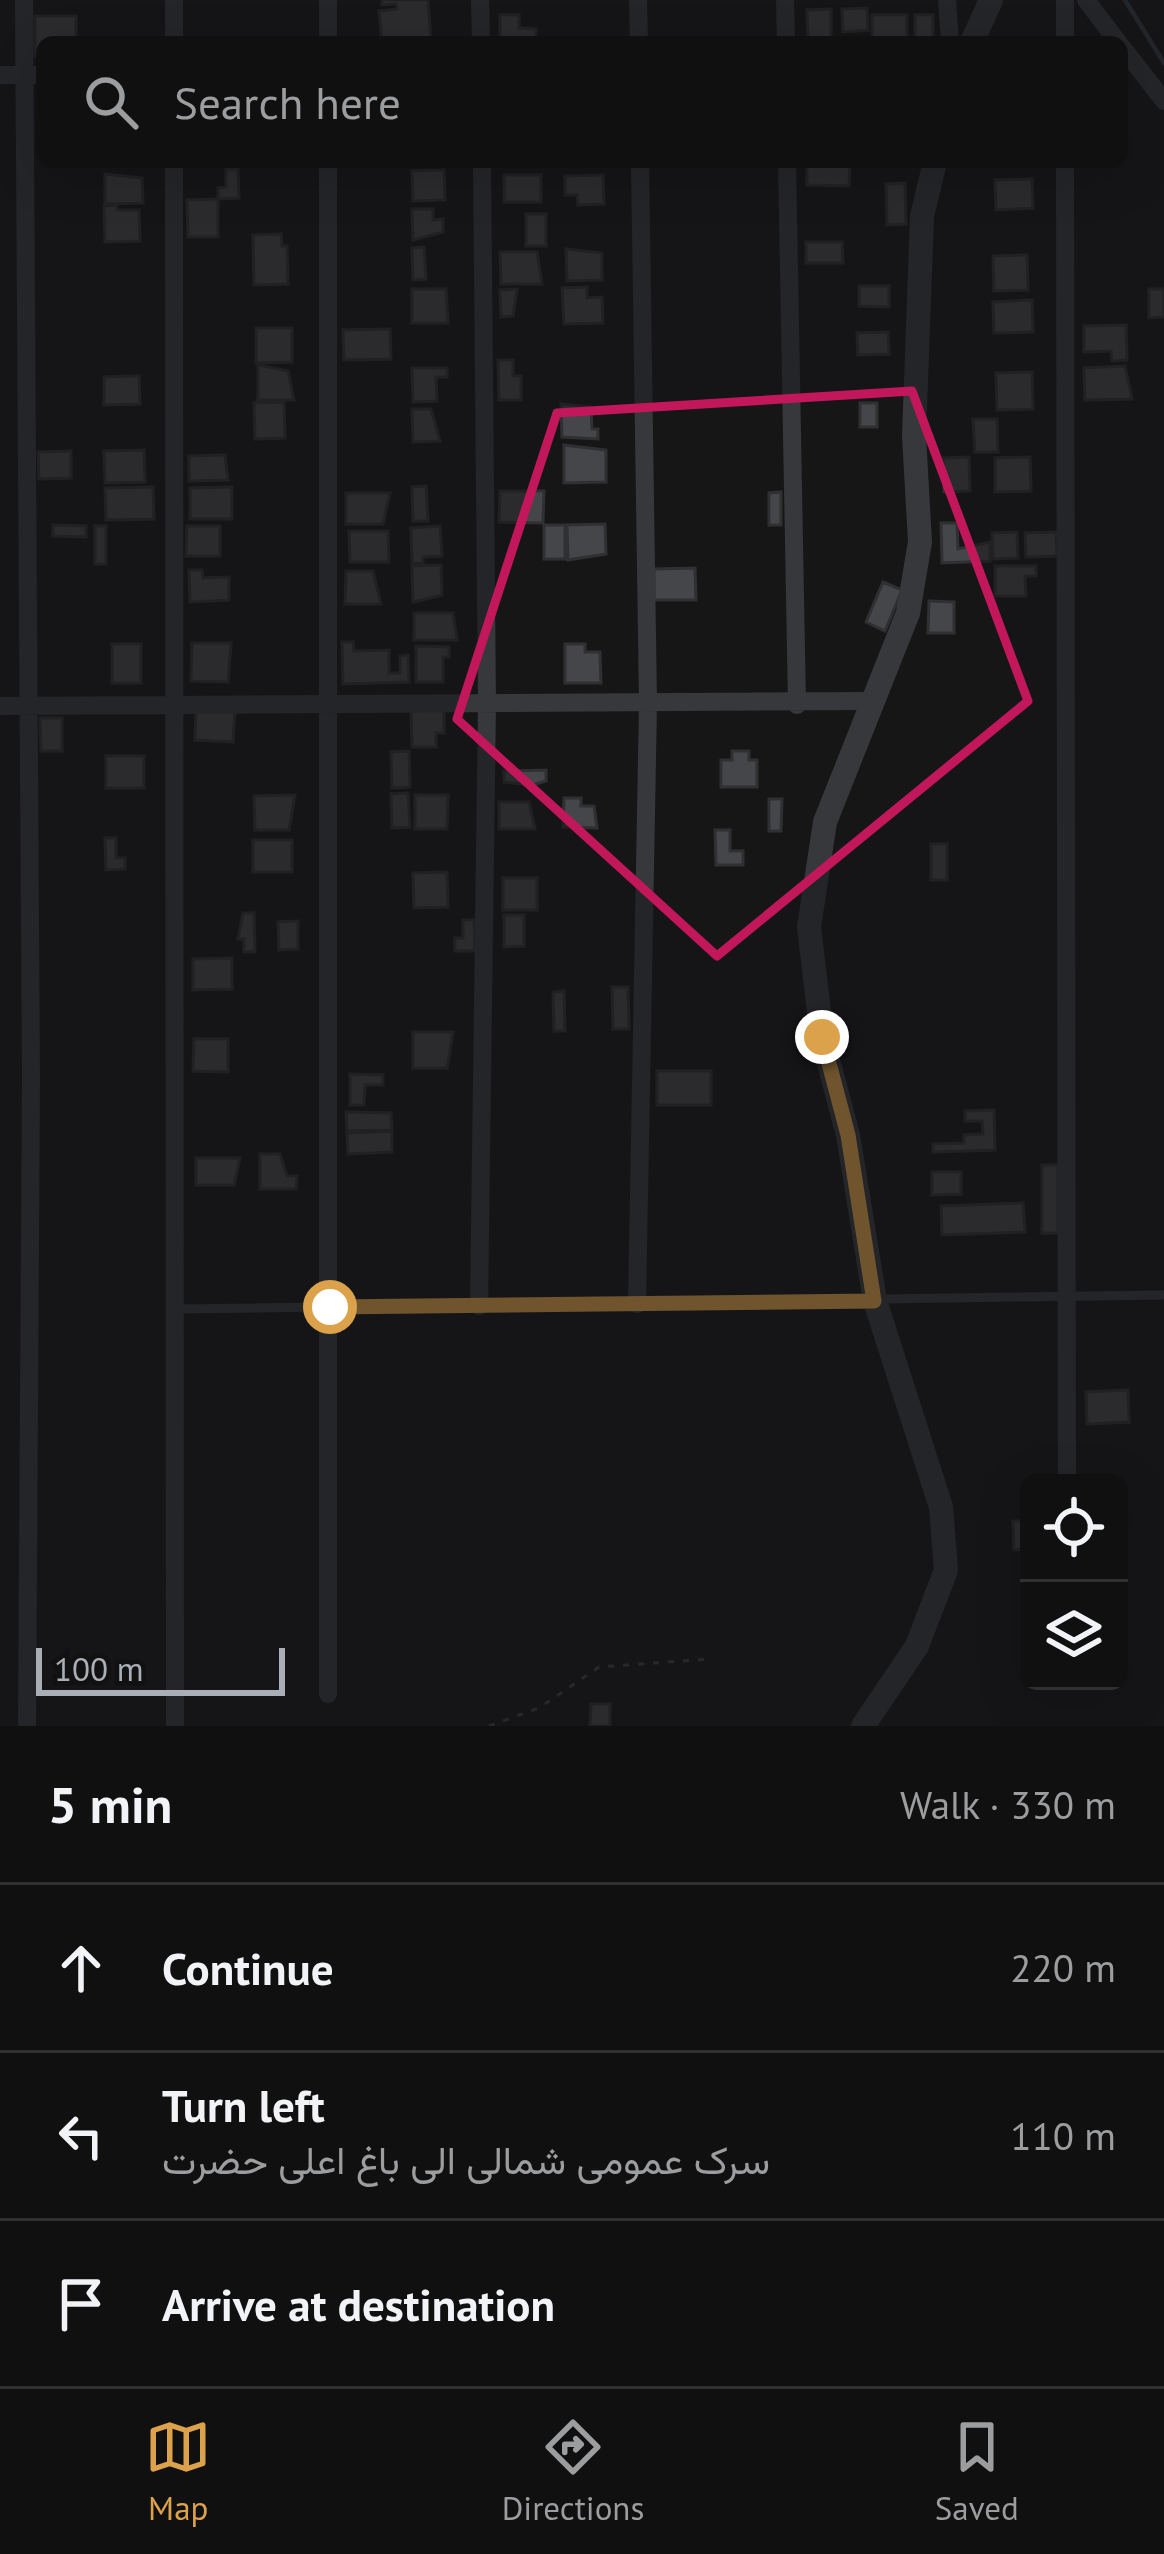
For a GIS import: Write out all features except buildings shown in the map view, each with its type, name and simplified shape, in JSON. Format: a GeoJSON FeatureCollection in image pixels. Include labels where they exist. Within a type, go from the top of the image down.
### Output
{"type":"FeatureCollection","features":[{"type":"Feature","properties":{"kind":"street"},"geometry":{"type":"LineString","coordinates":[[24,0],[32,75],[25,705],[31,1078],[27,1726]]}},
{"type":"Feature","properties":{"kind":"street"},"geometry":{"type":"LineString","coordinates":[[174,0],[174,36]]}},
{"type":"Feature","properties":{"kind":"street"},"geometry":{"type":"LineString","coordinates":[[328,0],[328,36]]}},
{"type":"Feature","properties":{"kind":"street"},"geometry":{"type":"LineString","coordinates":[[480,0],[481,36]]}},
{"type":"Feature","properties":{"kind":"street"},"geometry":{"type":"LineString","coordinates":[[638,0],[639,36]]}},
{"type":"Feature","properties":{"kind":"street"},"geometry":{"type":"LineString","coordinates":[[785,0],[786,36]]}},
{"type":"Feature","properties":{"kind":"street"},"geometry":{"type":"LineString","coordinates":[[947,0],[950,36]]}},
{"type":"Feature","properties":{"kind":"street"},"geometry":{"type":"LineString","coordinates":[[975,36],[991,0]]}},
{"type":"Feature","properties":{"kind":"street"},"geometry":{"type":"LineString","coordinates":[[1065,0],[1065,36]]}},
{"type":"Feature","properties":{"kind":"street"},"geometry":{"type":"LineString","coordinates":[[1086,0],[1113,36]]}},
{"type":"Feature","properties":{"kind":"street"},"geometry":{"type":"LineString","coordinates":[[1128,55],[1164,101]]}},
{"type":"Feature","properties":{"kind":"street"},"geometry":{"type":"LineString","coordinates":[[0,75],[32,75]]}},
{"type":"Feature","properties":{"kind":"street"},"geometry":{"type":"LineString","coordinates":[[174,168],[175,1726]]}},
{"type":"Feature","properties":{"kind":"street"},"geometry":{"type":"LineString","coordinates":[[328,168],[328,1694]]}},
{"type":"Feature","properties":{"kind":"street"},"geometry":{"type":"LineString","coordinates":[[479,1306],[487,703],[482,168]]}},
{"type":"Feature","properties":{"kind":"street"},"geometry":{"type":"LineString","coordinates":[[637,1304],[648,704],[640,168]]}},
{"type":"Feature","properties":{"kind":"street"},"geometry":{"type":"LineString","coordinates":[[787,168],[796,705]]}},
{"type":"Feature","properties":{"kind":"street"},"geometry":{"type":"LineString","coordinates":[[863,1726],[917,1646],[946,1570],[941,1507],[874,1301],[848,1135],[822,1037],[809,927],[825,822],[869,701],[908,613],[920,542],[914,436],[922,216],[934,168]]}},
{"type":"Feature","properties":{"kind":"street"},"geometry":{"type":"LineString","coordinates":[[1065,168],[1067,1474]]}},
{"type":"Feature","properties":{"kind":"street"},"geometry":{"type":"LineString","coordinates":[[0,706],[869,701]]}},
{"type":"Feature","properties":{"kind":"lane"},"geometry":{"type":"LineString","coordinates":[[178,1309],[1164,1295]]}},
{"type":"Feature","properties":{"kind":"path"},"geometry":{"type":"LineString","coordinates":[[490,1726],[538,1708],[599,1667],[710,1659]]}},
{"type":"Feature","properties":{"kind":"highlighted area"},"geometry":{"type":"Polygon","coordinates":[[[912,391],[1028,701],[717,956],[457,719],[557,413],[912,391]]]}},
{"type":"Feature","properties":{"kind":"waterway"},"geometry":{"type":"LineString","coordinates":[[1125,0],[1164,63]]}},
{"type":"Feature","properties":{"kind":"route"},"geometry":{"type":"LineString","coordinates":[[330,1307],[874,1301],[848,1135],[822,1037]]}}]}
